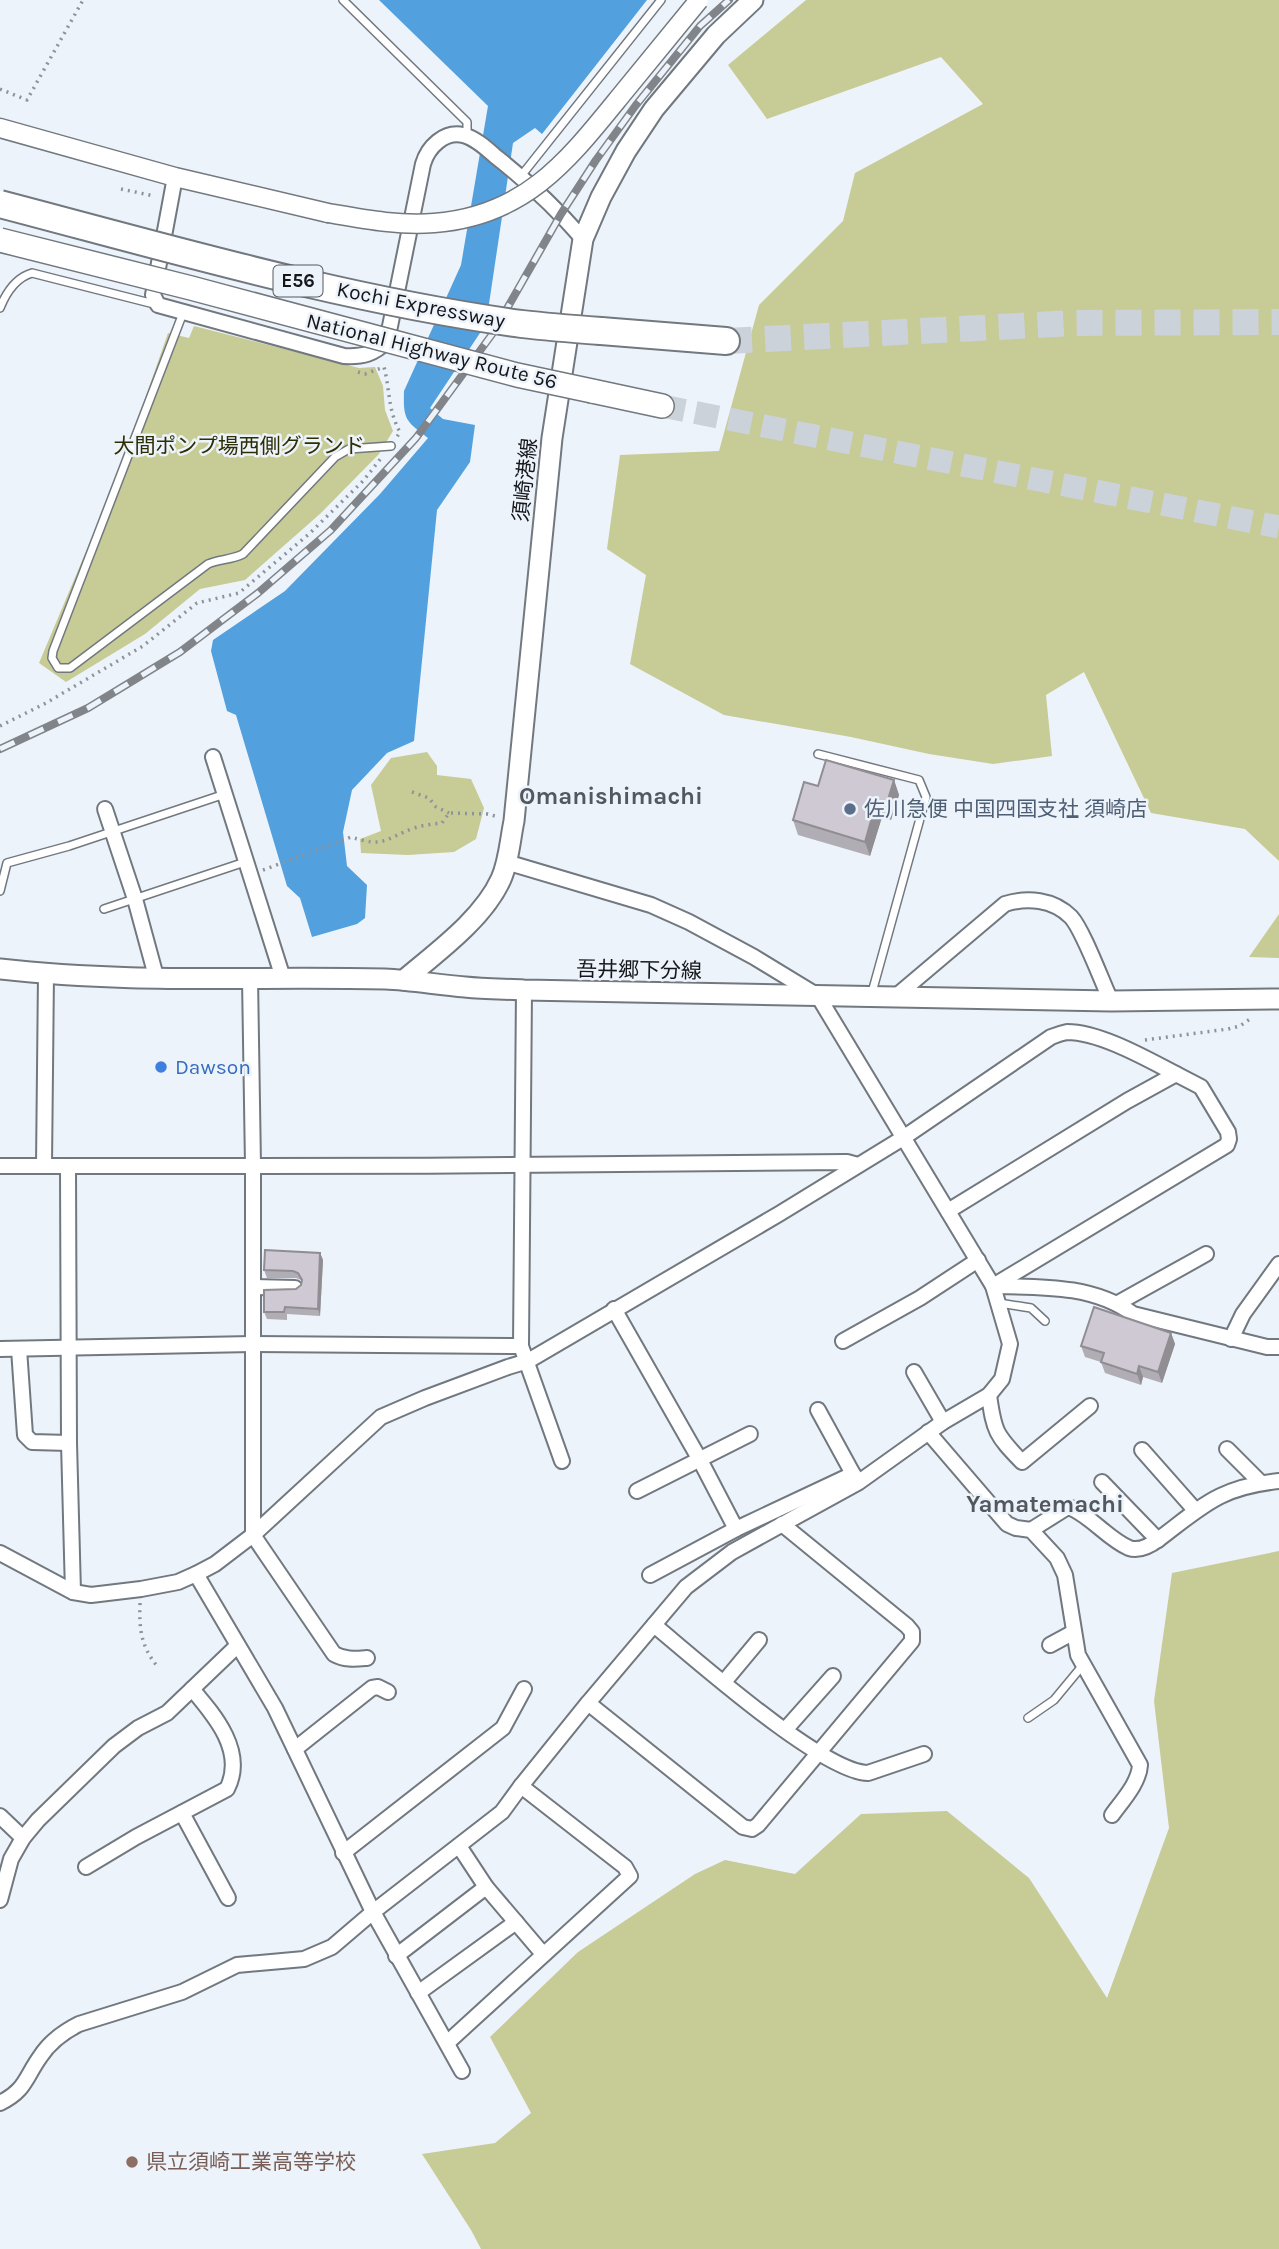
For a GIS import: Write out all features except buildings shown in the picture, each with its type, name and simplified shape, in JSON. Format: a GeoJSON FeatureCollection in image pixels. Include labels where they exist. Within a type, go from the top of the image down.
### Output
{"type":"FeatureCollection","features":[{"type":"Feature","properties":{"kind":"highway","name":"Kochi Expressway"},"geometry":{"type":"LineString","coordinates":[[0,204],[298,281],[400,303],[522,324],[726,341]]}},
{"type":"Feature","properties":{"kind":"highway","name":"National Highway Route 56"},"geometry":{"type":"LineString","coordinates":[[0,240],[517,375],[662,406]]}},
{"type":"Feature","properties":{"kind":"main road","name":"須崎港線"},"geometry":{"type":"LineString","coordinates":[[404,980],[479,912],[492,894],[506,862],[514,821],[552,438],[583,239],[601,197],[626,151],[654,109],[716,35],[752,0]]}},
{"type":"Feature","properties":{"kind":"main road","name":"吾井郷下分線"},"geometry":{"type":"LineString","coordinates":[[0,969],[157,980],[404,980],[466,988],[524,990],[1111,1000],[1279,999]]}},
{"type":"Feature","properties":{"kind":"street"},"geometry":{"type":"LineString","coordinates":[[0,128],[175,177],[328,214],[404,223],[435,223],[489,212],[512,202],[551,176],[576,150],[699,0]]}},
{"type":"Feature","properties":{"kind":"street"},"geometry":{"type":"LineString","coordinates":[[175,177],[153,295],[158,305],[344,356],[358,357],[376,352],[387,341],[426,153],[440,139],[449,136],[472,139],[517,173],[561,214],[583,239]]}},
{"type":"Feature","properties":{"kind":"street"},"geometry":{"type":"LineString","coordinates":[[213,757],[283,978]]}},
{"type":"Feature","properties":{"kind":"street"},"geometry":{"type":"LineString","coordinates":[[105,809],[135,899],[157,980]]}},
{"type":"Feature","properties":{"kind":"street"},"geometry":{"type":"LineString","coordinates":[[0,2102],[19,2092],[46,2049],[69,2029],[92,2019],[182,1992],[237,1965],[304,1959],[332,1947],[373,1912],[497,1817],[686,1587],[711,1566],[989,1395],[1002,1379],[1010,1344],[993,1286],[818,996],[754,957],[651,905],[506,862]]}},
{"type":"Feature","properties":{"kind":"street"},"geometry":{"type":"LineString","coordinates":[[895,997],[1005,904],[1020,899],[1037,900],[1054,906],[1071,917],[1111,1000]]}},
{"type":"Feature","properties":{"kind":"street"},"geometry":{"type":"LineString","coordinates":[[44,1166],[46,974]]}},
{"type":"Feature","properties":{"kind":"street"},"geometry":{"type":"LineString","coordinates":[[250,978],[253,1535],[334,1654],[348,1660],[367,1658]]}},
{"type":"Feature","properties":{"kind":"street"},"geometry":{"type":"LineString","coordinates":[[524,990],[521,1346],[562,1461]]}},
{"type":"Feature","properties":{"kind":"street"},"geometry":{"type":"LineString","coordinates":[[0,1553],[73,1592],[91,1595],[178,1582],[196,1574],[215,1564],[253,1535],[381,1417],[528,1361],[903,1138],[1051,1037],[1066,1032],[1116,1044],[1201,1087],[1227,1132],[1227,1145],[993,1286]]}},
{"type":"Feature","properties":{"kind":"street"},"geometry":{"type":"LineString","coordinates":[[948,1211],[1176,1074]]}},
{"type":"Feature","properties":{"kind":"street"},"geometry":{"type":"LineString","coordinates":[[0,1166],[523,1167],[858,1164]]}},
{"type":"Feature","properties":{"kind":"street"},"geometry":{"type":"LineString","coordinates":[[68,1167],[69,1443],[73,1592]]}},
{"type":"Feature","properties":{"kind":"street"},"geometry":{"type":"LineString","coordinates":[[1118,1303],[1206,1254]]}},
{"type":"Feature","properties":{"kind":"street"},"geometry":{"type":"LineString","coordinates":[[843,1341],[919,1298],[978,1260]]}},
{"type":"Feature","properties":{"kind":"street"},"geometry":{"type":"LineString","coordinates":[[1231,1339],[1243,1314],[1279,1264]]}},
{"type":"Feature","properties":{"kind":"street"},"geometry":{"type":"LineString","coordinates":[[993,1286],[1064,1288],[1118,1303],[1133,1314],[1275,1349]]}},
{"type":"Feature","properties":{"kind":"street"},"geometry":{"type":"LineString","coordinates":[[253,1287],[295,1288]]}},
{"type":"Feature","properties":{"kind":"street"},"geometry":{"type":"LineString","coordinates":[[614,1309],[736,1529]]}},
{"type":"Feature","properties":{"kind":"street"},"geometry":{"type":"LineString","coordinates":[[0,1349],[252,1344],[521,1346]]}},
{"type":"Feature","properties":{"kind":"street"},"geometry":{"type":"LineString","coordinates":[[19,1349],[24,1435],[32,1442],[69,1443]]}},
{"type":"Feature","properties":{"kind":"street"},"geometry":{"type":"LineString","coordinates":[[914,1372],[943,1422]]}},
{"type":"Feature","properties":{"kind":"street"},"geometry":{"type":"LineString","coordinates":[[989,1395],[993,1424],[1002,1441],[1022,1462],[1090,1406]]}},
{"type":"Feature","properties":{"kind":"street"},"geometry":{"type":"LineString","coordinates":[[818,1410],[856,1478]]}},
{"type":"Feature","properties":{"kind":"street"},"geometry":{"type":"LineString","coordinates":[[928,1432],[1007,1524],[1031,1530],[1057,1558],[1065,1575],[1074,1632],[1083,1665],[1140,1765],[1140,1772],[1112,1815]]}},
{"type":"Feature","properties":{"kind":"street"},"geometry":{"type":"LineString","coordinates":[[637,1490],[750,1434]]}},
{"type":"Feature","properties":{"kind":"street"},"geometry":{"type":"LineString","coordinates":[[1227,1449],[1261,1483]]}},
{"type":"Feature","properties":{"kind":"street"},"geometry":{"type":"LineString","coordinates":[[1142,1450],[1195,1510]]}},
{"type":"Feature","properties":{"kind":"street"},"geometry":{"type":"LineString","coordinates":[[650,1575],[736,1529],[856,1478]]}},
{"type":"Feature","properties":{"kind":"street"},"geometry":{"type":"LineString","coordinates":[[1031,1530],[1066,1508],[1071,1508],[1131,1549],[1143,1548],[1158,1540],[1195,1510],[1230,1490],[1279,1481]]}},
{"type":"Feature","properties":{"kind":"street"},"geometry":{"type":"LineString","coordinates":[[1102,1482],[1158,1540]]}},
{"type":"Feature","properties":{"kind":"street"},"geometry":{"type":"LineString","coordinates":[[588,1703],[743,1827],[752,1829],[758,1825],[912,1641],[912,1632],[907,1626],[782,1524]]}},
{"type":"Feature","properties":{"kind":"street"},"geometry":{"type":"LineString","coordinates":[[196,1574],[275,1708],[373,1912],[463,2071]]}},
{"type":"Feature","properties":{"kind":"street"},"geometry":{"type":"LineString","coordinates":[[653,1625],[785,1730],[820,1754],[859,1773],[868,1773],[924,1755]]}},
{"type":"Feature","properties":{"kind":"street"},"geometry":{"type":"LineString","coordinates":[[1050,1645],[1074,1632]]}},
{"type":"Feature","properties":{"kind":"street"},"geometry":{"type":"LineString","coordinates":[[724,1682],[759,1640]]}},
{"type":"Feature","properties":{"kind":"street"},"geometry":{"type":"LineString","coordinates":[[0,1900],[11,1859],[23,1838],[57,1801],[114,1746],[138,1728],[167,1713],[237,1646]]}},
{"type":"Feature","properties":{"kind":"street"},"geometry":{"type":"LineString","coordinates":[[785,1730],[833,1676]]}},
{"type":"Feature","properties":{"kind":"street"},"geometry":{"type":"LineString","coordinates":[[295,1749],[372,1688],[378,1687],[388,1692]]}},
{"type":"Feature","properties":{"kind":"street"},"geometry":{"type":"LineString","coordinates":[[86,1867],[135,1837],[227,1790],[233,1772],[226,1736],[217,1719],[192,1689]]}},
{"type":"Feature","properties":{"kind":"street"},"geometry":{"type":"LineString","coordinates":[[343,1853],[503,1728],[524,1689]]}},
{"type":"Feature","properties":{"kind":"street"},"geometry":{"type":"LineString","coordinates":[[447,2042],[631,1876],[625,1867],[520,1786]]}},
{"type":"Feature","properties":{"kind":"street"},"geometry":{"type":"LineString","coordinates":[[182,1813],[228,1898]]}},
{"type":"Feature","properties":{"kind":"street"},"geometry":{"type":"LineString","coordinates":[[0,1816],[23,1838]]}},
{"type":"Feature","properties":{"kind":"street"},"geometry":{"type":"LineString","coordinates":[[459,1846],[486,1887],[543,1954]]}},
{"type":"Feature","properties":{"kind":"street"},"geometry":{"type":"LineString","coordinates":[[396,1956],[486,1887]]}},
{"type":"Feature","properties":{"kind":"street"},"geometry":{"type":"LineString","coordinates":[[418,1993],[516,1922]]}},
{"type":"Feature","properties":{"kind":"lane"},"geometry":{"type":"LineString","coordinates":[[343,0],[467,122],[472,139]]}},
{"type":"Feature","properties":{"kind":"lane"},"geometry":{"type":"LineString","coordinates":[[517,173],[661,0]]}},
{"type":"Feature","properties":{"kind":"lane"},"geometry":{"type":"LineString","coordinates":[[0,308],[3,290],[24,275],[32,273],[158,305]]}},
{"type":"Feature","properties":{"kind":"lane"},"geometry":{"type":"LineString","coordinates":[[183,313],[53,651],[52,658],[58,668],[70,668],[208,564],[243,554],[335,457],[349,449],[391,446]]}},
{"type":"Feature","properties":{"kind":"lane"},"geometry":{"type":"LineString","coordinates":[[818,754],[919,780],[926,796],[901,895],[871,996]]}},
{"type":"Feature","properties":{"kind":"lane"},"geometry":{"type":"LineString","coordinates":[[0,891],[7,863],[69,846],[225,794]]}},
{"type":"Feature","properties":{"kind":"lane"},"geometry":{"type":"LineString","coordinates":[[104,909],[245,862]]}},
{"type":"Feature","properties":{"kind":"lane"},"geometry":{"type":"LineString","coordinates":[[999,1303],[1031,1308],[1045,1321]]}},
{"type":"Feature","properties":{"kind":"lane"},"geometry":{"type":"LineString","coordinates":[[1028,1718],[1054,1700],[1083,1665]]}},
{"type":"Feature","properties":{"kind":"path"},"geometry":{"type":"LineString","coordinates":[[0,89],[27,100],[83,0]]}},
{"type":"Feature","properties":{"kind":"path"},"geometry":{"type":"LineString","coordinates":[[121,189],[154,196]]}},
{"type":"Feature","properties":{"kind":"path"},"geometry":{"type":"LineString","coordinates":[[412,792],[429,798],[436,807],[449,813],[488,814],[514,821]]}},
{"type":"Feature","properties":{"kind":"path"},"geometry":{"type":"LineString","coordinates":[[257,872],[351,837],[363,843],[390,840],[414,828],[442,823],[449,813]]}},
{"type":"Feature","properties":{"kind":"path"},"geometry":{"type":"LineString","coordinates":[[1116,1044],[1228,1029],[1240,1026],[1253,1016]]}},
{"type":"Feature","properties":{"kind":"path"},"geometry":{"type":"LineString","coordinates":[[141,1589],[139,1619],[143,1645],[157,1667]]}},
{"type":"Feature","properties":{"kind":"green space"},"geometry":{"type":"Polygon","coordinates":[[[806,0],[1279,0],[1279,861],[1245,829],[1151,813],[1084,672],[1046,695],[1052,756],[993,764],[724,715],[630,664],[646,575],[607,549],[620,455],[719,451],[759,305],[843,221],[855,173],[983,104],[941,57],[767,119],[728,65],[806,0]]]}},
{"type":"Feature","properties":{"kind":"green space","name":"大間ポンプ場西側グランド"},"geometry":{"type":"Polygon","coordinates":[[[194,326],[359,368],[375,367],[383,386],[385,410],[393,431],[379,454],[321,513],[245,580],[200,589],[145,634],[66,682],[39,663],[119,473],[168,333],[189,338],[194,326]]]}},
{"type":"Feature","properties":{"kind":"green space"},"geometry":{"type":"Polygon","coordinates":[[[427,752],[437,766],[437,775],[471,779],[484,808],[476,839],[454,852],[408,855],[361,853],[360,839],[381,831],[371,785],[391,758],[427,752]]]}},
{"type":"Feature","properties":{"kind":"green space"},"geometry":{"type":"Polygon","coordinates":[[[1279,914],[1279,958],[1249,957],[1279,914]]]}},
{"type":"Feature","properties":{"kind":"green space"},"geometry":{"type":"Polygon","coordinates":[[[1279,1551],[1279,2249],[481,2249],[422,2154],[495,2143],[531,2113],[490,2037],[578,1952],[695,1874],[725,1860],[795,1874],[861,1814],[947,1811],[1029,1878],[1107,1998],[1169,1828],[1154,1701],[1172,1573],[1279,1551]]]}},
{"type":"Feature","properties":{"kind":"water"},"geometry":{"type":"Polygon","coordinates":[[[379,0],[647,0],[542,134],[535,128],[513,143],[486,324],[430,408],[443,419],[475,425],[470,462],[437,510],[414,741],[387,753],[352,790],[343,832],[347,866],[367,885],[365,918],[357,924],[312,937],[300,898],[287,886],[236,715],[227,711],[211,651],[213,640],[285,591],[380,494],[428,438],[407,419],[404,391],[461,265],[488,106],[379,0]]]}},
{"type":"Feature","properties":{"kind":"tunnel"},"geometry":{"type":"LineString","coordinates":[[726,341],[1075,323],[1279,322]]}},
{"type":"Feature","properties":{"kind":"tunnel"},"geometry":{"type":"LineString","coordinates":[[662,406],[1279,527]]}},
{"type":"Feature","properties":{"kind":"railway"},"geometry":{"type":"LineString","coordinates":[[0,749],[88,708],[180,652],[258,593],[331,530],[416,438],[493,333],[561,214],[596,160],[636,105],[700,26],[729,0]]}},
{"type":"Feature","properties":{"kind":"place","name":"佐川急便 中国四国支社 須崎店"},"geometry":{"type":"Point","coordinates":[850,809]}},
{"type":"Feature","properties":{"kind":"place","name":"Dawson"},"geometry":{"type":"Point","coordinates":[161,1067]}},
{"type":"Feature","properties":{"kind":"place","name":"県立須崎工業高等学校"},"geometry":{"type":"Point","coordinates":[132,2162]}},
{"type":"Feature","properties":{"kind":"district","name":"Omanishimachi"},"geometry":{"type":"Point","coordinates":[611,796]}},
{"type":"Feature","properties":{"kind":"district","name":"Yamatemachi"},"geometry":{"type":"Point","coordinates":[1045,1504]}}]}
